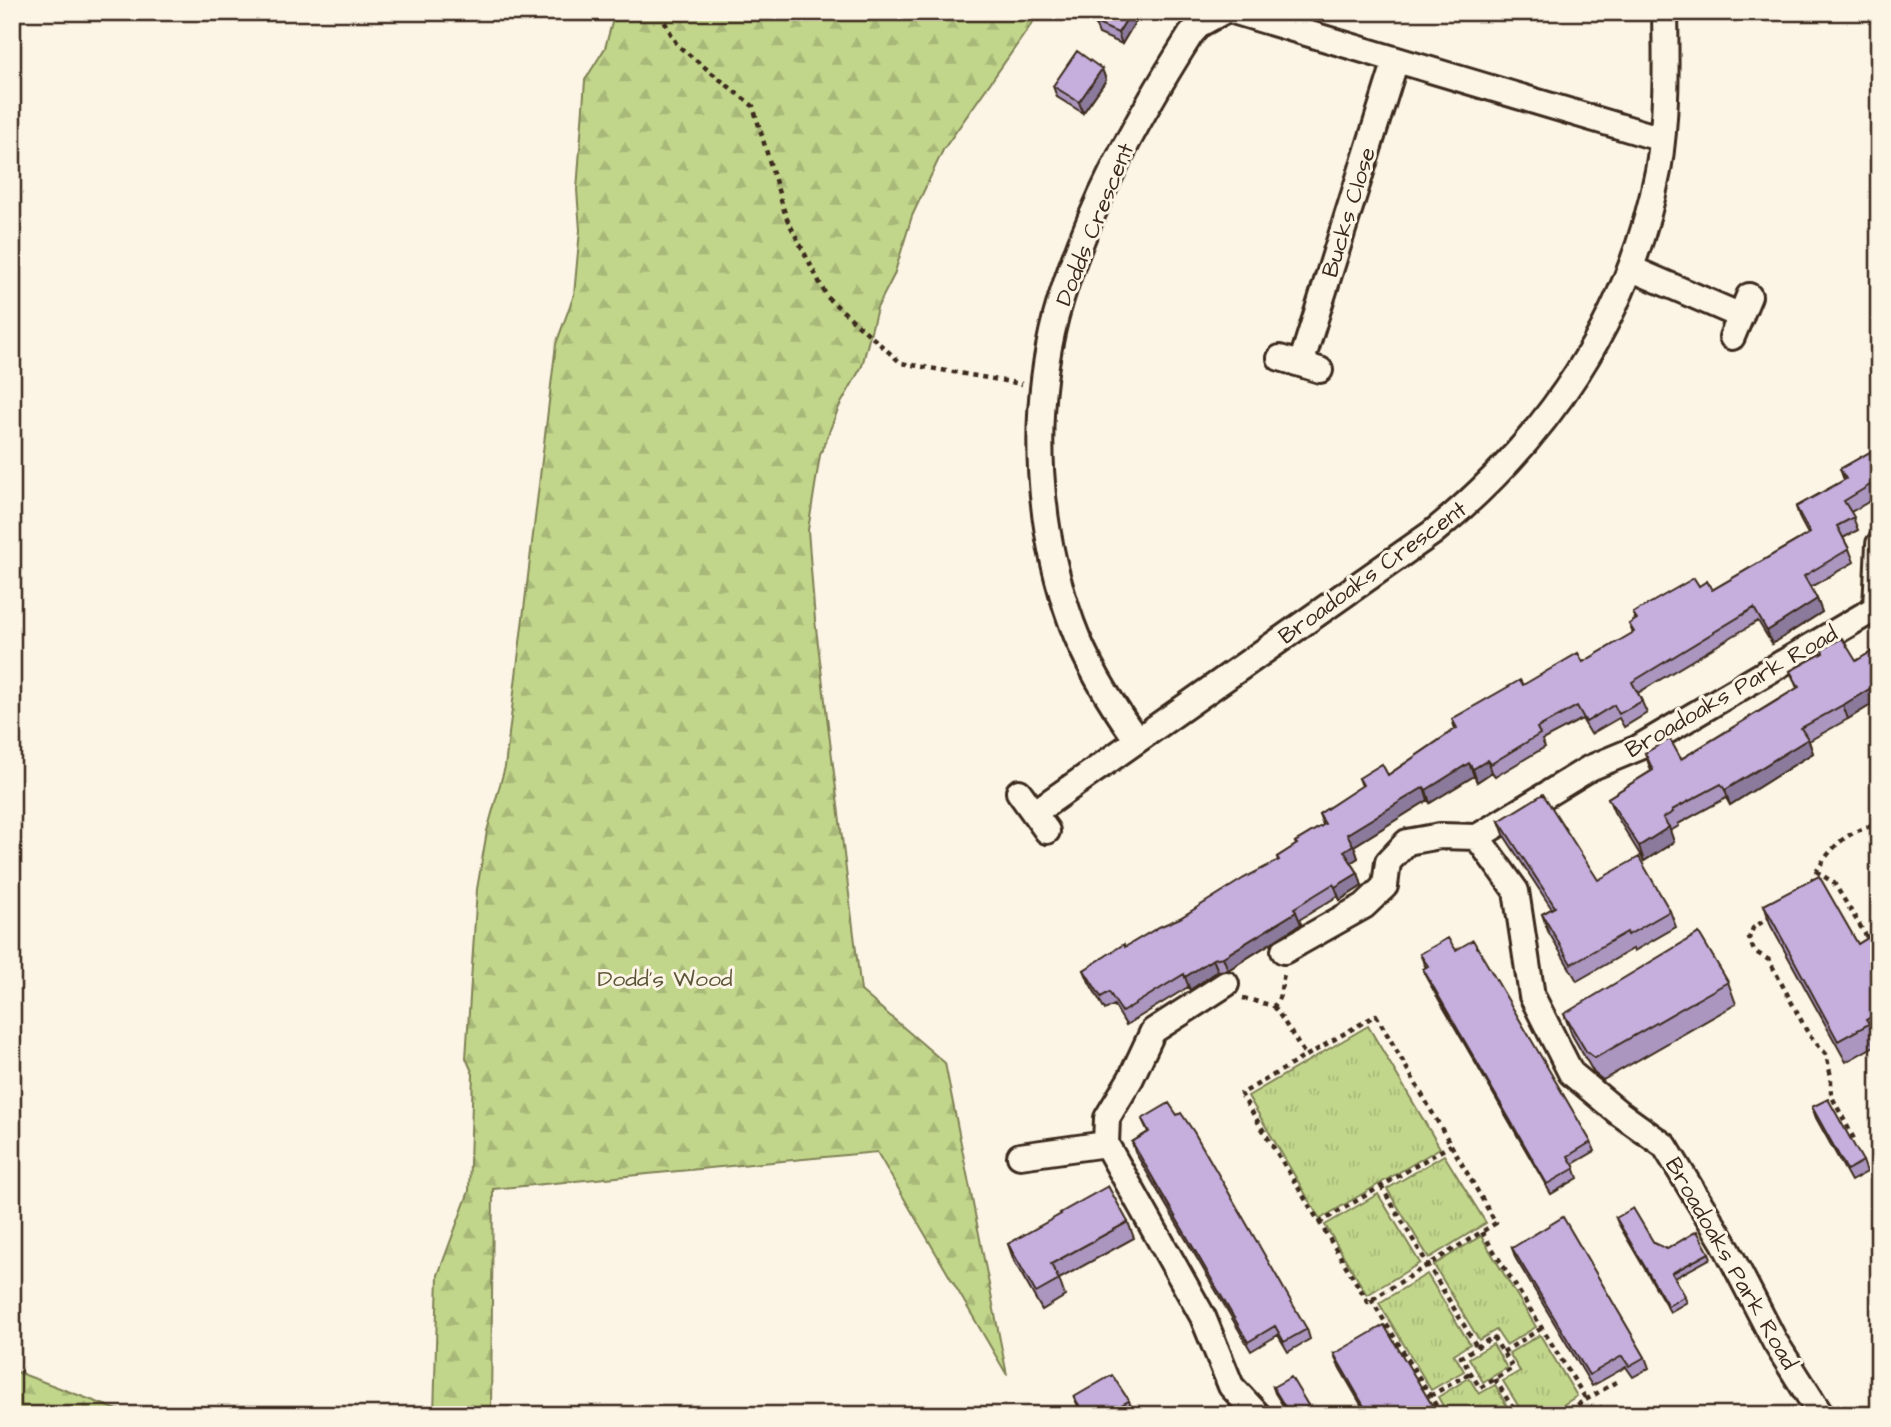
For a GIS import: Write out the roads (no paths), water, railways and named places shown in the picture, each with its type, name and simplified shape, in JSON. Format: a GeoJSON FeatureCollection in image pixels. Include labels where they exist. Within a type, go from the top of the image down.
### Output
{"type":"FeatureCollection","features":[{"type":"Feature","properties":{"kind":"street","name":"Dodds Crescent"},"geometry":{"type":"LineString","coordinates":[[1137,740],[1102,685],[1073,626],[1055,563],[1048,531],[1041,461],[1040,426],[1044,387],[1056,318],[1065,287],[1112,172],[1135,126],[1191,34],[1200,24],[1222,12]]}},
{"type":"Feature","properties":{"kind":"street"},"geometry":{"type":"LineString","coordinates":[[1236,12],[1662,139]]}},
{"type":"Feature","properties":{"kind":"street","name":"Broadoaks Crescent"},"geometry":{"type":"LineString","coordinates":[[1018,792],[1040,822],[1137,740],[1421,541],[1465,506],[1521,449],[1574,380],[1632,269],[1651,202],[1662,139],[1666,66],[1665,12]]}},
{"type":"Feature","properties":{"kind":"street","name":"Bucks Close"},"geometry":{"type":"LineString","coordinates":[[1300,364],[1396,60]]}},
{"type":"Feature","properties":{"kind":"street"},"geometry":{"type":"LineString","coordinates":[[1632,269],[1741,316]]}},
{"type":"Feature","properties":{"kind":"street"},"geometry":{"type":"LineString","coordinates":[[1877,608],[1879,544]]}},
{"type":"Feature","properties":{"kind":"street","name":"Broadoaks Park Road"},"geometry":{"type":"LineString","coordinates":[[1821,1415],[1775,1342],[1724,1242],[1665,1146],[1619,1113],[1571,1073],[1532,996],[1516,891],[1477,837],[1590,768],[1638,748],[1877,608]]}},
{"type":"Feature","properties":{"kind":"street"},"geometry":{"type":"LineString","coordinates":[[1289,947],[1364,906],[1385,886],[1388,862],[1408,842],[1440,836],[1477,837]]}},
{"type":"Feature","properties":{"kind":"street"},"geometry":{"type":"LineString","coordinates":[[1217,989],[1153,1031],[1131,1079],[1107,1118],[1106,1144],[1203,1317],[1231,1386],[1258,1415]]}},
{"type":"Feature","properties":{"kind":"street"},"geometry":{"type":"LineString","coordinates":[[1020,1156],[1106,1144]]}},
{"type":"Feature","properties":{"kind":"park label","name":"Dodd's Wood"},"geometry":{"type":"Point","coordinates":[665,978]}}]}
